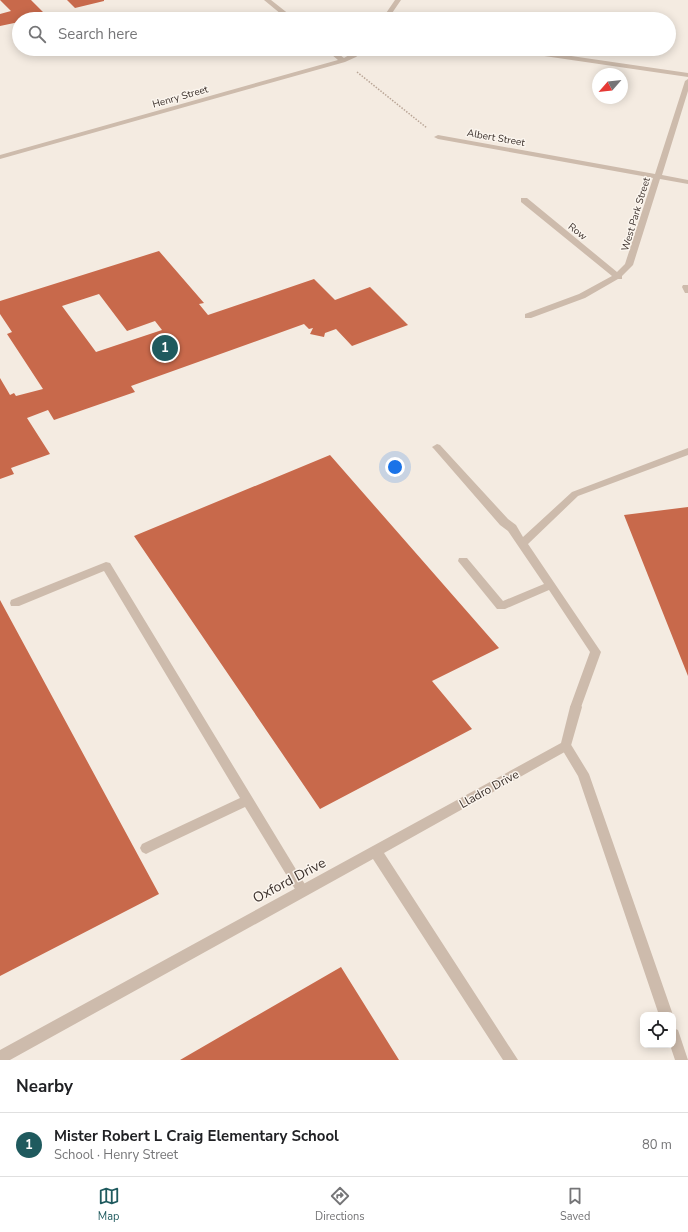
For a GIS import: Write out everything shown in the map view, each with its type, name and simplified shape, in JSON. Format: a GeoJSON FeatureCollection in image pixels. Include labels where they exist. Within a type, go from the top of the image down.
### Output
{"type":"FeatureCollection","features":[{"type":"Feature","properties":{"kind":"street"},"geometry":{"type":"LineString","coordinates":[[267,0],[282,12]]}},
{"type":"Feature","properties":{"kind":"street"},"geometry":{"type":"LineString","coordinates":[[390,12],[398,0]]}},
{"type":"Feature","properties":{"kind":"street"},"geometry":{"type":"LineString","coordinates":[[338,56],[343,60]]}},
{"type":"Feature","properties":{"kind":"street","name":"Henry Street"},"geometry":{"type":"LineString","coordinates":[[0,157],[354,56]]}},
{"type":"Feature","properties":{"kind":"street"},"geometry":{"type":"LineString","coordinates":[[558,56],[688,75]]}},
{"type":"Feature","properties":{"kind":"street","name":"West Park Street"},"geometry":{"type":"LineString","coordinates":[[528,316],[605,286],[619,277],[629,265],[633,258],[688,81]]}},
{"type":"Feature","properties":{"kind":"street","name":"Albert Street"},"geometry":{"type":"LineString","coordinates":[[438,137],[688,182]]}},
{"type":"Feature","properties":{"kind":"street","name":"Row"},"geometry":{"type":"LineString","coordinates":[[524,200],[619,277]]}},
{"type":"Feature","properties":{"kind":"street"},"geometry":{"type":"LineString","coordinates":[[437,446],[504,522],[512,528],[596,652],[576,707],[566,746],[582,774],[665,1012]]}},
{"type":"Feature","properties":{"kind":"street"},"geometry":{"type":"LineString","coordinates":[[522,544],[574,494],[688,451]]}},
{"type":"Feature","properties":{"kind":"street"},"geometry":{"type":"LineString","coordinates":[[463,561],[501,606],[551,585]]}},
{"type":"Feature","properties":{"kind":"street"},"geometry":{"type":"LineString","coordinates":[[15,603],[106,566],[302,890]]}},
{"type":"Feature","properties":{"kind":"street","name":"Lladro Drive"},"geometry":{"type":"LineString","coordinates":[[376,852],[566,746]]}},
{"type":"Feature","properties":{"kind":"street"},"geometry":{"type":"LineString","coordinates":[[146,848],[248,800]]}},
{"type":"Feature","properties":{"kind":"street"},"geometry":{"type":"LineString","coordinates":[[376,852],[511,1060]]}},
{"type":"Feature","properties":{"kind":"street","name":"Oxford Drive"},"geometry":{"type":"LineString","coordinates":[[0,1058],[302,890],[376,852]]}},
{"type":"Feature","properties":{"kind":"street"},"geometry":{"type":"LineString","coordinates":[[676,1043],[682,1060]]}},
{"type":"Feature","properties":{"kind":"path"},"geometry":{"type":"LineString","coordinates":[[343,60],[438,137]]}},
{"type":"Feature","properties":{"kind":"building"},"geometry":{"type":"Polygon","coordinates":[[[0,0],[31,0],[43,12],[12,12],[12,23],[0,26],[0,14],[11,11],[0,0]]]}},
{"type":"Feature","properties":{"kind":"building"},"geometry":{"type":"Polygon","coordinates":[[[67,0],[104,0],[104,1],[75,8],[67,0]]]}},
{"type":"Feature","properties":{"kind":"building"},"geometry":{"type":"Polygon","coordinates":[[[159,251],[204,303],[199,304],[208,315],[314,279],[335,300],[370,287],[408,325],[352,346],[336,329],[325,333],[324,337],[310,334],[313,328],[309,329],[304,324],[131,386],[135,392],[54,420],[48,410],[27,418],[50,454],[11,468],[14,474],[0,479],[0,378],[10,395],[14,393],[16,396],[43,389],[7,334],[12,332],[0,314],[0,301],[159,251]],[[99,294],[62,306],[96,352],[162,330],[155,321],[127,331],[99,294]]]}},
{"type":"Feature","properties":{"kind":"building"},"geometry":{"type":"Polygon","coordinates":[[[330,455],[499,648],[432,681],[472,729],[320,809],[134,536],[330,455]]]}},
{"type":"Feature","properties":{"kind":"building"},"geometry":{"type":"Polygon","coordinates":[[[688,507],[688,676],[624,515],[688,507]]]}},
{"type":"Feature","properties":{"kind":"building"},"geometry":{"type":"Polygon","coordinates":[[[0,600],[159,894],[0,976],[0,600]]]}},
{"type":"Feature","properties":{"kind":"building"},"geometry":{"type":"Polygon","coordinates":[[[341,967],[399,1060],[180,1060],[341,967]]]}},
{"type":"Feature","properties":{"kind":"place","name":"Mister Robert L Craig Elementary School"},"geometry":{"type":"Point","coordinates":[165,348]}}]}
